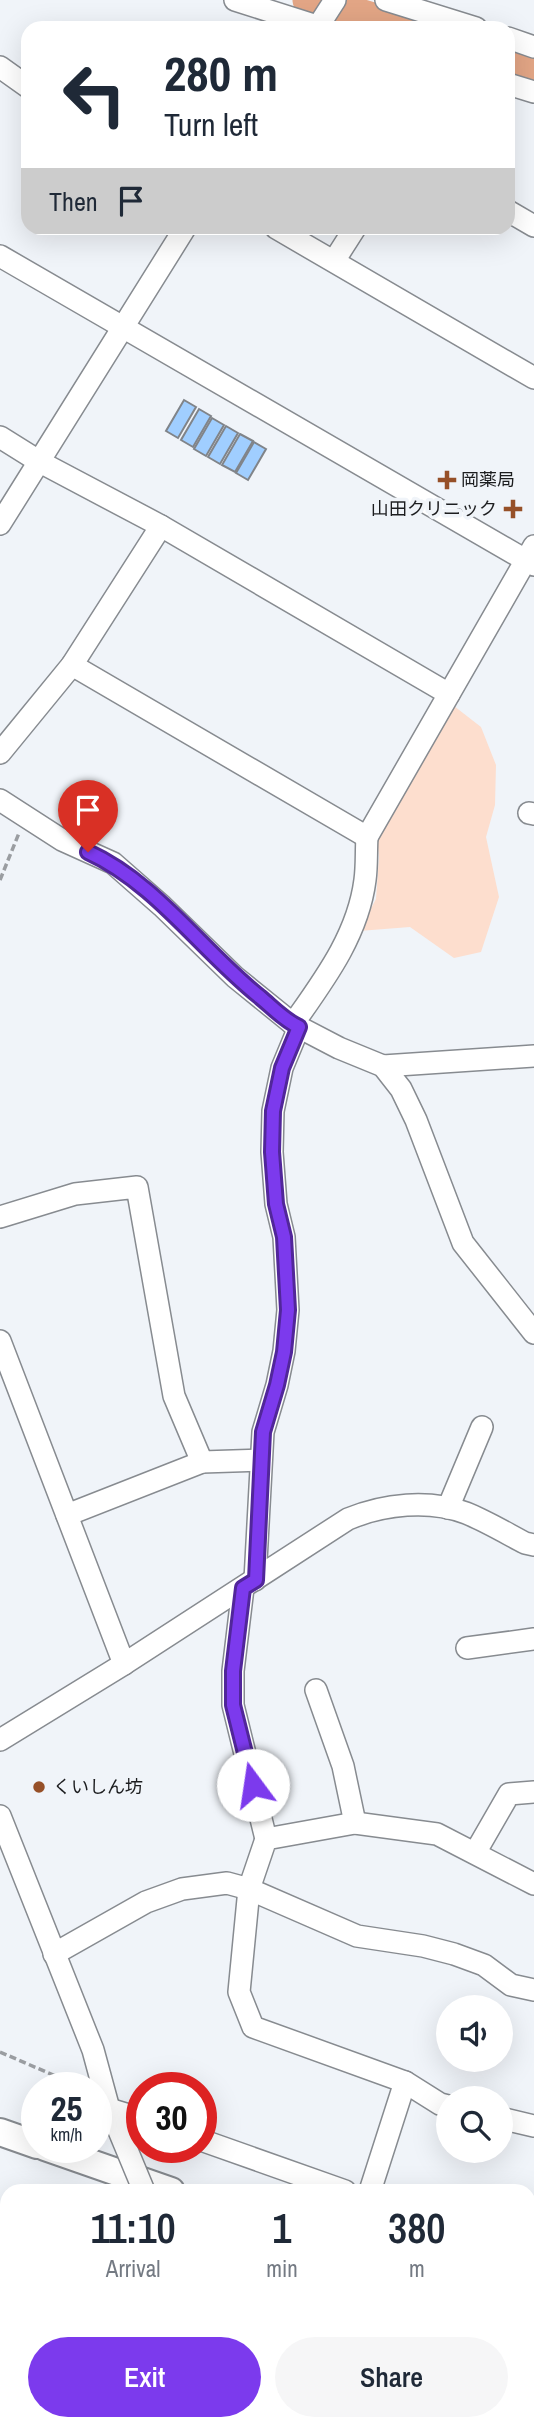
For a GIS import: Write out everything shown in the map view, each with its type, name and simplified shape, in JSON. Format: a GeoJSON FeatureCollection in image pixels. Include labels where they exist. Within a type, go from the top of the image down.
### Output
{"type":"FeatureCollection","features":[{"type":"Feature","properties":{"kind":"main road"},"geometry":{"type":"LineString","coordinates":[[0,2132],[21,2139]]}},
{"type":"Feature","properties":{"kind":"main road"},"geometry":{"type":"LineString","coordinates":[[90,2163],[151,2184]]}},
{"type":"Feature","properties":{"kind":"street"},"geometry":{"type":"LineString","coordinates":[[235,0],[300,21]]}},
{"type":"Feature","properties":{"kind":"street"},"geometry":{"type":"LineString","coordinates":[[323,21],[335,0]]}},
{"type":"Feature","properties":{"kind":"street"},"geometry":{"type":"LineString","coordinates":[[386,0],[454,21]]}},
{"type":"Feature","properties":{"kind":"street"},"geometry":{"type":"LineString","coordinates":[[515,40],[534,47]]}},
{"type":"Feature","properties":{"kind":"street"},"geometry":{"type":"LineString","coordinates":[[0,66],[21,82]]}},
{"type":"Feature","properties":{"kind":"street"},"geometry":{"type":"LineString","coordinates":[[515,86],[534,92]]}},
{"type":"Feature","properties":{"kind":"street"},"geometry":{"type":"LineString","coordinates":[[515,215],[533,224]]}},
{"type":"Feature","properties":{"kind":"street"},"geometry":{"type":"LineString","coordinates":[[0,524],[180,235]]}},
{"type":"Feature","properties":{"kind":"street"},"geometry":{"type":"LineString","coordinates":[[288,235],[534,378]]}},
{"type":"Feature","properties":{"kind":"street"},"geometry":{"type":"LineString","coordinates":[[334,261],[351,235]]}},
{"type":"Feature","properties":{"kind":"street"},"geometry":{"type":"LineString","coordinates":[[0,256],[531,557],[367,837],[365,879],[360,904],[347,940],[296,1026],[282,1068],[273,1111],[272,1152],[276,1204],[284,1237],[288,1310],[284,1352],[263,1432],[249,1584],[233,1671],[233,1705],[266,1839],[248,1888],[239,1992],[253,2027],[405,2082],[436,2101]]}},
{"type":"Feature","properties":{"kind":"street"},"geometry":{"type":"LineString","coordinates":[[0,437],[40,462],[161,526],[449,694]]}},
{"type":"Feature","properties":{"kind":"street"},"geometry":{"type":"LineString","coordinates":[[0,753],[72,665],[161,526]]}},
{"type":"Feature","properties":{"kind":"street"},"geometry":{"type":"LineString","coordinates":[[72,665],[367,837]]}},
{"type":"Feature","properties":{"kind":"street"},"geometry":{"type":"LineString","coordinates":[[0,800],[62,840],[113,863],[235,977],[296,1026],[383,1066],[401,1089],[416,1120],[463,1243],[534,1333]]}},
{"type":"Feature","properties":{"kind":"street"},"geometry":{"type":"LineString","coordinates":[[383,1066],[534,1056]]}},
{"type":"Feature","properties":{"kind":"street"},"geometry":{"type":"LineString","coordinates":[[0,1217],[75,1194],[137,1187],[174,1396],[202,1462]]}},
{"type":"Feature","properties":{"kind":"street"},"geometry":{"type":"LineString","coordinates":[[0,1341],[124,1664]]}},
{"type":"Feature","properties":{"kind":"street"},"geometry":{"type":"LineString","coordinates":[[448,1508],[482,1427]]}},
{"type":"Feature","properties":{"kind":"street"},"geometry":{"type":"LineString","coordinates":[[67,1515],[202,1462],[261,1460]]}},
{"type":"Feature","properties":{"kind":"street"},"geometry":{"type":"LineString","coordinates":[[0,1740],[124,1664],[348,1519],[368,1511],[421,1506],[448,1508],[467,1513],[534,1545]]}},
{"type":"Feature","properties":{"kind":"street"},"geometry":{"type":"LineString","coordinates":[[467,1648],[534,1639]]}},
{"type":"Feature","properties":{"kind":"street"},"geometry":{"type":"LineString","coordinates":[[316,1690],[343,1766],[355,1824]]}},
{"type":"Feature","properties":{"kind":"street"},"geometry":{"type":"LineString","coordinates":[[475,1853],[509,1794],[534,1792]]}},
{"type":"Feature","properties":{"kind":"street"},"geometry":{"type":"LineString","coordinates":[[0,1816],[93,2050],[113,2118],[141,2184]]}},
{"type":"Feature","properties":{"kind":"street"},"geometry":{"type":"LineString","coordinates":[[266,1839],[355,1824],[437,1834],[534,1884]]}},
{"type":"Feature","properties":{"kind":"street"},"geometry":{"type":"LineString","coordinates":[[54,1954],[146,1902],[182,1889],[226,1883],[248,1888],[357,1936],[423,1946],[454,1954],[484,1965],[511,1985],[534,1990]]}},
{"type":"Feature","properties":{"kind":"street"},"geometry":{"type":"LineString","coordinates":[[372,2184],[405,2082]]}},
{"type":"Feature","properties":{"kind":"street"},"geometry":{"type":"LineString","coordinates":[[113,2118],[126,2118]]}},
{"type":"Feature","properties":{"kind":"street"},"geometry":{"type":"LineString","coordinates":[[513,2121],[534,2126]]}},
{"type":"Feature","properties":{"kind":"street"},"geometry":{"type":"LineString","coordinates":[[217,2146],[325,2184]]}},
{"type":"Feature","properties":{"kind":"path"},"geometry":{"type":"LineString","coordinates":[[0,880],[25,816]]}},
{"type":"Feature","properties":{"kind":"path"},"geometry":{"type":"LineString","coordinates":[[0,2052],[46,2072]]}},
{"type":"Feature","properties":{"kind":"shaded area"},"geometry":{"type":"Polygon","coordinates":[[[454,706],[481,727],[496,765],[495,805],[486,837],[499,897],[481,952],[454,958],[410,927],[359,931],[376,899],[379,857],[377,837],[454,706]]]}},
{"type":"Feature","properties":{"kind":"building"},"geometry":{"type":"Polygon","coordinates":[[[184,400],[196,407],[178,438],[166,431],[184,400]]]}},
{"type":"Feature","properties":{"kind":"building"},"geometry":{"type":"Polygon","coordinates":[[[199,409],[211,416],[193,447],[181,440],[199,409]]]}},
{"type":"Feature","properties":{"kind":"building"},"geometry":{"type":"Polygon","coordinates":[[[212,418],[224,425],[206,456],[194,449],[212,418]]]}},
{"type":"Feature","properties":{"kind":"building"},"geometry":{"type":"Polygon","coordinates":[[[226,426],[238,433],[220,464],[208,457],[226,426]]]}},
{"type":"Feature","properties":{"kind":"building"},"geometry":{"type":"Polygon","coordinates":[[[240,434],[253,441],[235,472],[222,465],[240,434]]]}},
{"type":"Feature","properties":{"kind":"building"},"geometry":{"type":"Polygon","coordinates":[[[254,442],[266,449],[248,480],[236,473],[254,442]]]}},
{"type":"Feature","properties":{"kind":"waterway"},"geometry":{"type":"LineString","coordinates":[[309,0],[380,21]]}},
{"type":"Feature","properties":{"kind":"waterway"},"geometry":{"type":"LineString","coordinates":[[515,63],[534,70]]}},
{"type":"Feature","properties":{"kind":"place","name":"岡薬局"},"geometry":{"type":"Point","coordinates":[447,480]}},
{"type":"Feature","properties":{"kind":"place","name":"山田クリニック"},"geometry":{"type":"Point","coordinates":[513,509]}},
{"type":"Feature","properties":{"kind":"place","name":"くいしん坊"},"geometry":{"type":"Point","coordinates":[39,1787]}},
{"type":"Feature","properties":{"kind":"route"},"geometry":{"type":"LineString","coordinates":[[88,852],[113,863],[235,977],[299,1027],[282,1068],[273,1111],[272,1152],[276,1204],[284,1237],[288,1310],[284,1352],[263,1432],[256,1580],[243,1588],[233,1671],[233,1705],[253,1785]]}}]}
